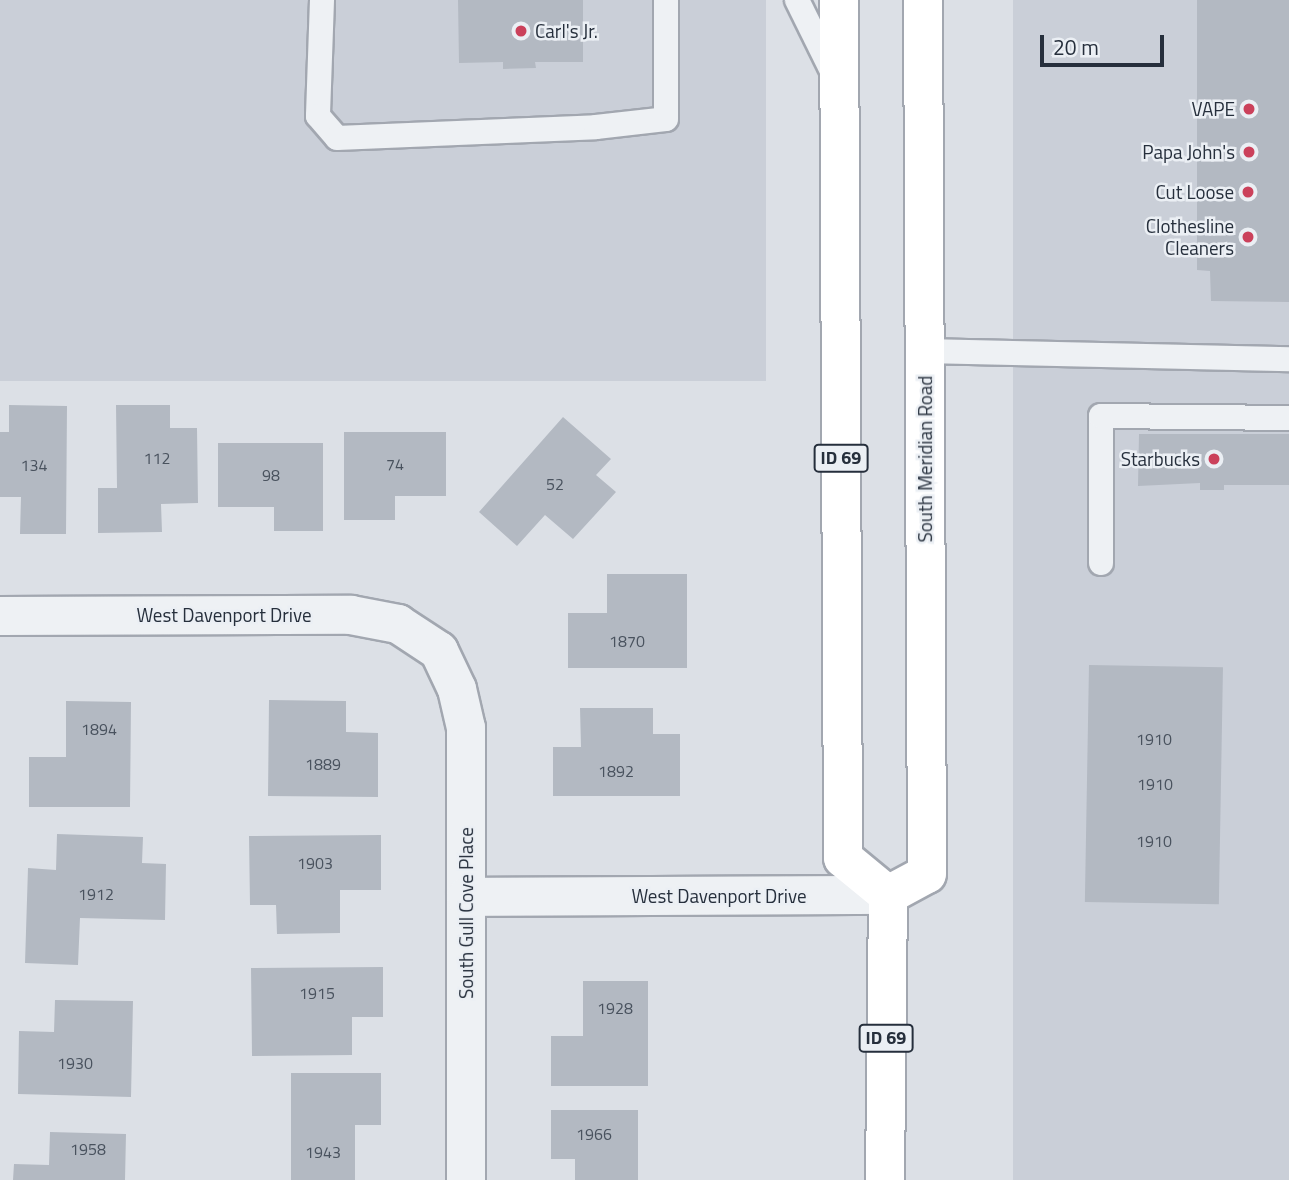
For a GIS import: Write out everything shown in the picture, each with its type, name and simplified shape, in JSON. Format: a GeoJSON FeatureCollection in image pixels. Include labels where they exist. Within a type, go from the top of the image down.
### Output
{"type":"FeatureCollection","features":[{"type":"Feature","properties":{"kind":"main road","name":"ID 69"},"geometry":{"type":"LineString","coordinates":[[839,0],[843,858],[888,895],[885,1180]]}},
{"type":"Feature","properties":{"kind":"main road","name":"South Meridian Road"},"geometry":{"type":"LineString","coordinates":[[888,895],[927,874],[923,0]]}},
{"type":"Feature","properties":{"kind":"street","name":"West Davenport Drive"},"geometry":{"type":"LineString","coordinates":[[0,616],[351,615],[398,624],[439,651]]}},
{"type":"Feature","properties":{"kind":"street","name":"South Gull Cove Place"},"geometry":{"type":"LineString","coordinates":[[439,651],[457,689],[466,728],[466,1180]]}},
{"type":"Feature","properties":{"kind":"street","name":"West Davenport Drive"},"geometry":{"type":"LineString","coordinates":[[466,897],[888,895]]}},
{"type":"Feature","properties":{"kind":"lane"},"geometry":{"type":"LineString","coordinates":[[322,0],[318,116],[337,138],[596,127],[666,119],[666,0]]}},
{"type":"Feature","properties":{"kind":"lane"},"geometry":{"type":"LineString","coordinates":[[797,0],[839,87]]}},
{"type":"Feature","properties":{"kind":"lane"},"geometry":{"type":"LineString","coordinates":[[925,351],[1289,359]]}},
{"type":"Feature","properties":{"kind":"lane"},"geometry":{"type":"LineString","coordinates":[[1101,563],[1101,416],[1289,418]]}},
{"type":"Feature","properties":{"kind":"shaded area"},"geometry":{"type":"Polygon","coordinates":[[[0,0],[766,0],[766,381],[0,381],[0,0]]]}},
{"type":"Feature","properties":{"kind":"shaded area"},"geometry":{"type":"Polygon","coordinates":[[[1013,0],[1289,0],[1289,1180],[1013,1180],[1013,0]]]}},
{"type":"Feature","properties":{"kind":"building","name":"Carl's Jr."},"geometry":{"type":"Polygon","coordinates":[[[458,0],[583,0],[583,62],[535,62],[536,68],[503,69],[503,62],[459,63],[458,0]]]}},
{"type":"Feature","properties":{"kind":"building"},"geometry":{"type":"Polygon","coordinates":[[[1197,0],[1289,0],[1289,302],[1211,301],[1210,271],[1197,270],[1197,0]]]}},
{"type":"Feature","properties":{"kind":"building"},"geometry":{"type":"Polygon","coordinates":[[[9,405],[67,406],[66,534],[20,534],[21,497],[0,497],[0,432],[9,432],[9,405]]]}},
{"type":"Feature","properties":{"kind":"building"},"geometry":{"type":"Polygon","coordinates":[[[116,405],[170,405],[170,428],[197,428],[198,503],[161,504],[162,532],[98,533],[98,488],[117,488],[116,405]]]}},
{"type":"Feature","properties":{"kind":"building"},"geometry":{"type":"Polygon","coordinates":[[[563,417],[611,459],[596,475],[616,492],[573,539],[545,515],[517,546],[479,512],[563,417]]]}},
{"type":"Feature","properties":{"kind":"building"},"geometry":{"type":"Polygon","coordinates":[[[344,432],[446,432],[446,496],[395,496],[395,520],[344,520],[344,432]]]}},
{"type":"Feature","properties":{"kind":"building","name":"Starbucks"},"geometry":{"type":"Polygon","coordinates":[[[1139,434],[1289,434],[1289,485],[1224,485],[1224,490],[1200,490],[1200,483],[1138,486],[1139,434]]]}},
{"type":"Feature","properties":{"kind":"building"},"geometry":{"type":"Polygon","coordinates":[[[218,443],[323,443],[323,531],[274,531],[274,507],[218,507],[218,443]]]}},
{"type":"Feature","properties":{"kind":"building"},"geometry":{"type":"Polygon","coordinates":[[[607,574],[687,574],[687,668],[568,668],[568,613],[607,613],[607,574]]]}},
{"type":"Feature","properties":{"kind":"building"},"geometry":{"type":"Polygon","coordinates":[[[1089,665],[1223,667],[1219,904],[1085,902],[1089,665]]]}},
{"type":"Feature","properties":{"kind":"building"},"geometry":{"type":"Polygon","coordinates":[[[269,700],[346,701],[346,732],[378,733],[378,797],[268,796],[269,700]]]}},
{"type":"Feature","properties":{"kind":"building"},"geometry":{"type":"Polygon","coordinates":[[[66,701],[131,702],[130,807],[29,807],[29,757],[66,757],[66,701]]]}},
{"type":"Feature","properties":{"kind":"building"},"geometry":{"type":"Polygon","coordinates":[[[580,708],[653,708],[653,734],[680,734],[680,796],[553,796],[553,747],[581,747],[580,708]]]}},
{"type":"Feature","properties":{"kind":"building"},"geometry":{"type":"Polygon","coordinates":[[[57,834],[143,837],[142,863],[166,864],[165,920],[80,918],[78,965],[25,963],[28,868],[56,870],[57,834]]]}},
{"type":"Feature","properties":{"kind":"building"},"geometry":{"type":"Polygon","coordinates":[[[381,835],[381,890],[340,890],[340,933],[277,934],[276,905],[250,905],[249,836],[381,835]]]}},
{"type":"Feature","properties":{"kind":"building"},"geometry":{"type":"Polygon","coordinates":[[[383,967],[383,1017],[352,1017],[352,1055],[252,1056],[251,968],[383,967]]]}},
{"type":"Feature","properties":{"kind":"building"},"geometry":{"type":"Polygon","coordinates":[[[583,981],[648,981],[648,1086],[551,1086],[551,1036],[583,1036],[583,981]]]}},
{"type":"Feature","properties":{"kind":"building"},"geometry":{"type":"Polygon","coordinates":[[[55,1000],[133,1001],[131,1097],[18,1094],[19,1031],[54,1032],[55,1000]]]}},
{"type":"Feature","properties":{"kind":"building"},"geometry":{"type":"Polygon","coordinates":[[[291,1073],[381,1073],[381,1125],[355,1125],[355,1180],[291,1180],[291,1073]]]}},
{"type":"Feature","properties":{"kind":"building"},"geometry":{"type":"Polygon","coordinates":[[[551,1110],[638,1110],[638,1180],[575,1180],[575,1159],[551,1159],[551,1110]]]}},
{"type":"Feature","properties":{"kind":"building"},"geometry":{"type":"Polygon","coordinates":[[[50,1132],[126,1134],[125,1180],[13,1180],[14,1164],[49,1165],[50,1132]]]}},
{"type":"Feature","properties":{"kind":"place","name":"Carl's Jr."},"geometry":{"type":"Point","coordinates":[521,31]}},
{"type":"Feature","properties":{"kind":"place","name":"VAPE"},"geometry":{"type":"Point","coordinates":[1249,109]}},
{"type":"Feature","properties":{"kind":"place","name":"Papa John's"},"geometry":{"type":"Point","coordinates":[1249,152]}},
{"type":"Feature","properties":{"kind":"place","name":"Cut Loose"},"geometry":{"type":"Point","coordinates":[1248,192]}},
{"type":"Feature","properties":{"kind":"place","name":"Clothesline Cleaners"},"geometry":{"type":"Point","coordinates":[1248,237]}},
{"type":"Feature","properties":{"kind":"place","name":"Starbucks"},"geometry":{"type":"Point","coordinates":[1214,459]}}]}
